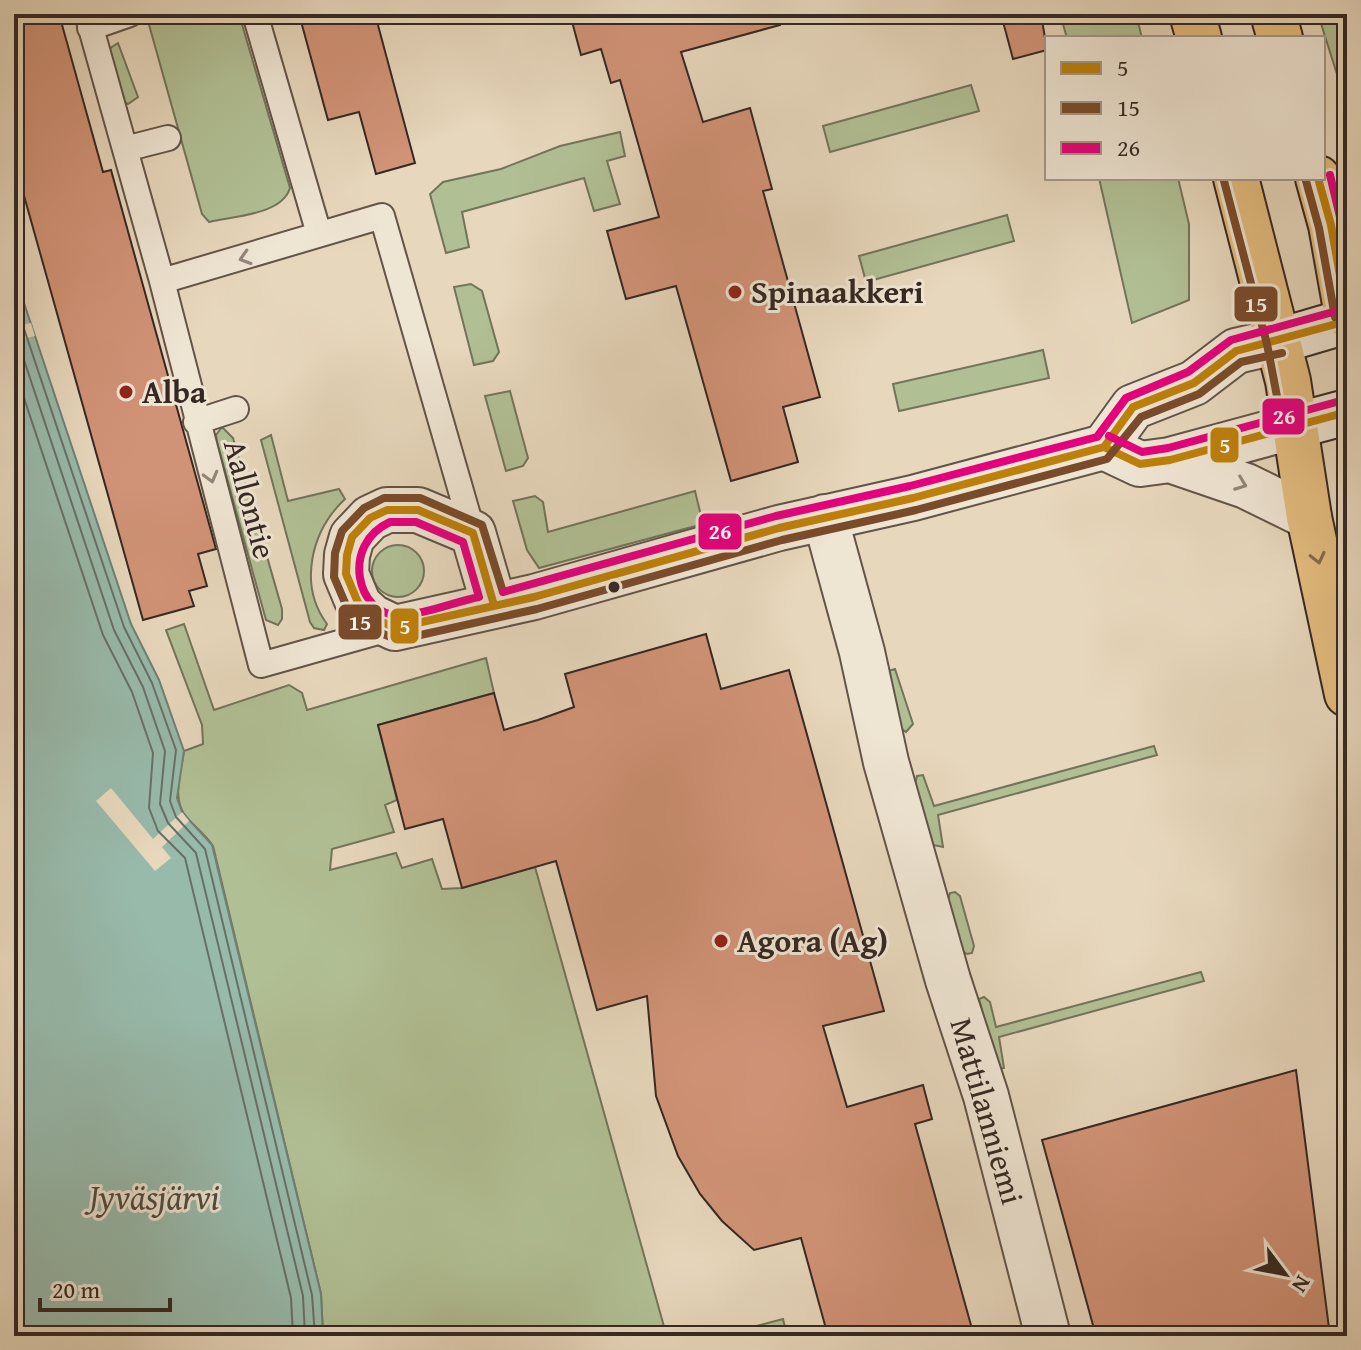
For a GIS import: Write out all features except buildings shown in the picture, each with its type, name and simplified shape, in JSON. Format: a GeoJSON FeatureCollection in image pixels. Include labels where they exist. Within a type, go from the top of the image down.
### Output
{"type":"FeatureCollection","features":[{"type":"Feature","properties":{"kind":"highway"},"geometry":{"type":"LineString","coordinates":[[1192,14],[1198,36]]}},
{"type":"Feature","properties":{"kind":"highway"},"geometry":{"type":"LineString","coordinates":[[1273,14],[1279,36]]}},
{"type":"Feature","properties":{"kind":"highway"},"geometry":{"type":"LineString","coordinates":[[1237,180],[1279,341],[1309,517],[1347,694]]}},
{"type":"Feature","properties":{"kind":"highway"},"geometry":{"type":"LineString","coordinates":[[1319,180],[1331,225],[1347,318]]}},
{"type":"Feature","properties":{"kind":"street"},"geometry":{"type":"LineString","coordinates":[[1104,447],[1133,407],[1194,383],[1236,351],[1279,341],[1347,318]]}},
{"type":"Feature","properties":{"kind":"street"},"geometry":{"type":"LineString","coordinates":[[494,605],[473,533],[418,510],[387,510],[370,518],[352,537],[346,574],[359,605],[372,617],[395,628],[534,597],[825,517],[1104,447],[1140,464],[1170,460],[1347,412]]}},
{"type":"Feature","properties":{"kind":"street"},"geometry":{"type":"LineString","coordinates":[[1170,460],[1246,486],[1309,517]]}},
{"type":"Feature","properties":{"kind":"street","name":"Mattilanniemi"},"geometry":{"type":"LineString","coordinates":[[825,517],[862,652],[886,762],[948,980],[986,1096],[1048,1336]]}},
{"type":"Feature","properties":{"kind":"lane"},"geometry":{"type":"LineString","coordinates":[[88,21],[130,14]]}},
{"type":"Feature","properties":{"kind":"lane"},"geometry":{"type":"LineString","coordinates":[[255,14],[319,234]]}},
{"type":"Feature","properties":{"kind":"lane","name":"Aallontie"},"geometry":{"type":"LineString","coordinates":[[88,21],[162,281],[261,665],[395,628]]}},
{"type":"Feature","properties":{"kind":"lane"},"geometry":{"type":"LineString","coordinates":[[125,149],[168,138]]}},
{"type":"Feature","properties":{"kind":"lane"},"geometry":{"type":"LineString","coordinates":[[162,281],[382,216],[473,533]]}},
{"type":"Feature","properties":{"kind":"lane"},"geometry":{"type":"LineString","coordinates":[[196,422],[236,409]]}},
{"type":"Feature","properties":{"kind":"shaded area"},"geometry":{"type":"Polygon","coordinates":[[[146,14],[239,14],[290,188],[277,204],[256,213],[209,222],[202,214],[146,14]]]}},
{"type":"Feature","properties":{"kind":"shaded area"},"geometry":{"type":"Polygon","coordinates":[[[1060,14],[1136,14],[1142,36],[1066,36],[1060,14]]]}},
{"type":"Feature","properties":{"kind":"shaded area"},"geometry":{"type":"Polygon","coordinates":[[[1318,14],[1347,14],[1347,106],[1325,36],[1318,14]]]}},
{"type":"Feature","properties":{"kind":"shaded area"},"geometry":{"type":"Polygon","coordinates":[[[118,43],[138,97],[128,104],[122,100],[109,49],[118,43]]]}},
{"type":"Feature","properties":{"kind":"shaded area"},"geometry":{"type":"Polygon","coordinates":[[[971,85],[979,111],[830,152],[823,126],[971,85]]]}},
{"type":"Feature","properties":{"kind":"shaded area"},"geometry":{"type":"Polygon","coordinates":[[[620,132],[625,156],[607,161],[620,204],[594,211],[584,178],[462,212],[469,247],[446,253],[430,194],[443,182],[501,169],[560,146],[620,132]]]}},
{"type":"Feature","properties":{"kind":"shaded area"},"geometry":{"type":"Polygon","coordinates":[[[1099,180],[1178,180],[1189,224],[1189,300],[1132,323],[1099,180]]]}},
{"type":"Feature","properties":{"kind":"shaded area"},"geometry":{"type":"Polygon","coordinates":[[[1007,215],[1014,241],[866,282],[859,256],[1007,215]]]}},
{"type":"Feature","properties":{"kind":"shaded area"},"geometry":{"type":"Polygon","coordinates":[[[471,284],[482,291],[499,352],[493,361],[474,365],[454,287],[471,284]]]}},
{"type":"Feature","properties":{"kind":"shaded area"},"geometry":{"type":"Polygon","coordinates":[[[1043,350],[1049,378],[899,411],[893,384],[1043,350]]]}},
{"type":"Feature","properties":{"kind":"shaded area"},"geometry":{"type":"Polygon","coordinates":[[[510,391],[528,458],[523,466],[506,471],[485,396],[510,391]]]}},
{"type":"Feature","properties":{"kind":"shaded area"},"geometry":{"type":"Polygon","coordinates":[[[222,427],[233,438],[282,609],[282,619],[278,625],[266,620],[217,442],[216,435],[222,427]]]}},
{"type":"Feature","properties":{"kind":"shaded area"},"geometry":{"type":"Polygon","coordinates":[[[271,435],[288,501],[339,489],[345,499],[324,527],[312,559],[313,593],[327,624],[324,630],[314,628],[310,622],[261,440],[271,435]]]}},
{"type":"Feature","properties":{"kind":"shaded area"},"geometry":{"type":"Polygon","coordinates":[[[695,491],[703,524],[539,568],[527,550],[513,501],[535,496],[543,502],[548,532],[695,491]]]}},
{"type":"Feature","properties":{"kind":"shaded area"},"geometry":{"type":"Polygon","coordinates":[[[398,545],[416,553],[424,571],[416,589],[398,597],[380,589],[372,571],[380,553],[398,545]]]}},
{"type":"Feature","properties":{"kind":"shaded area"},"geometry":{"type":"Polygon","coordinates":[[[184,624],[214,710],[289,685],[302,693],[307,710],[486,658],[494,693],[378,725],[397,800],[385,805],[394,832],[332,849],[330,870],[396,853],[402,868],[432,859],[442,889],[462,888],[535,867],[665,1330],[646,1336],[323,1336],[321,1294],[213,846],[187,818],[179,803],[178,786],[184,751],[203,744],[202,725],[166,630],[184,624]]]}},
{"type":"Feature","properties":{"kind":"shaded area"},"geometry":{"type":"Polygon","coordinates":[[[895,669],[913,724],[906,732],[901,728],[888,671],[895,669]]]}},
{"type":"Feature","properties":{"kind":"shaded area"},"geometry":{"type":"Polygon","coordinates":[[[1154,746],[1157,755],[938,815],[943,847],[933,845],[915,784],[917,776],[923,775],[934,806],[1154,746]]]}},
{"type":"Feature","properties":{"kind":"shaded area"},"geometry":{"type":"Polygon","coordinates":[[[950,893],[960,896],[974,946],[972,953],[961,950],[948,900],[950,893]]]}},
{"type":"Feature","properties":{"kind":"shaded area"},"geometry":{"type":"Polygon","coordinates":[[[1201,972],[1204,981],[999,1037],[1004,1068],[998,1069],[979,999],[984,997],[990,1002],[996,1027],[1201,972]]]}},
{"type":"Feature","properties":{"kind":"shaded area"},"geometry":{"type":"Polygon","coordinates":[[[783,1319],[787,1336],[718,1336],[783,1319]]]}},
{"type":"Feature","properties":{"kind":"water","name":"Jyväsjärvi"},"geometry":{"type":"Polygon","coordinates":[[[14,273],[131,624],[159,680],[184,751],[177,798],[182,812],[212,845],[321,1294],[323,1336],[14,1336],[14,273]]]}},
{"type":"Feature","properties":{"kind":"pier"},"geometry":{"type":"Polygon","coordinates":[[[31,323],[35,336],[14,341],[14,327],[31,323]]]}},
{"type":"Feature","properties":{"kind":"pier"},"geometry":{"type":"Polygon","coordinates":[[[111,788],[153,839],[182,812],[189,821],[162,847],[171,858],[155,871],[96,801],[111,788]]]}},
{"type":"Feature","properties":{"kind":"transit line","name":"26"},"geometry":{"type":"LineString","coordinates":[[1330,175],[1347,246]]}},
{"type":"Feature","properties":{"kind":"transit line","name":"5"},"geometry":{"type":"LineString","coordinates":[[1319,180],[1331,225],[1347,315]]}},
{"type":"Feature","properties":{"kind":"transit line","name":"15"},"geometry":{"type":"LineString","coordinates":[[1224,181],[1267,344],[1283,428]]}},
{"type":"Feature","properties":{"kind":"transit line","name":"15"},"geometry":{"type":"LineString","coordinates":[[1306,181],[1319,228],[1335,317]]}},
{"type":"Feature","properties":{"kind":"transit line","name":"26"},"geometry":{"type":"LineString","coordinates":[[503,592],[776,516],[910,486],[1097,437],[1126,398],[1188,372],[1231,340],[1344,309]]}},
{"type":"Feature","properties":{"kind":"transit line","name":"5"},"geometry":{"type":"LineString","coordinates":[[494,605],[473,533],[418,510],[387,510],[370,518],[352,537],[346,574],[359,605],[372,617],[395,628],[534,597],[779,528],[913,498],[1104,447],[1133,407],[1194,383],[1236,351],[1347,321]]}},
{"type":"Feature","properties":{"kind":"transit line","name":"15"},"geometry":{"type":"LineString","coordinates":[[503,592],[482,525],[420,498],[384,498],[364,508],[342,531],[335,553],[334,577],[349,612],[366,627],[398,640],[537,609],[782,540],[916,510],[1107,459],[1141,417],[1199,394],[1241,362],[1282,353]]}},
{"type":"Feature","properties":{"kind":"transit line","name":"26"},"geometry":{"type":"LineString","coordinates":[[1109,436],[1142,452],[1168,448],[1344,400]]}},
{"type":"Feature","properties":{"kind":"transit line","name":"5"},"geometry":{"type":"LineString","coordinates":[[1104,447],[1140,464],[1170,460],[1347,412]]}},
{"type":"Feature","properties":{"kind":"transit line","name":"26"},"geometry":{"type":"LineString","coordinates":[[390,522],[416,522],[463,542],[479,597],[428,611],[398,615],[384,612],[372,604],[364,592],[360,562],[364,546],[374,533],[390,522]]}},
{"type":"Feature","properties":{"kind":"place","name":"Spinaakkeri"},"geometry":{"type":"Point","coordinates":[735,292]}},
{"type":"Feature","properties":{"kind":"place","name":"Alba"},"geometry":{"type":"Point","coordinates":[126,392]}},
{"type":"Feature","properties":{"kind":"place","name":"Agora (Ag)"},"geometry":{"type":"Point","coordinates":[721,941]}}]}
